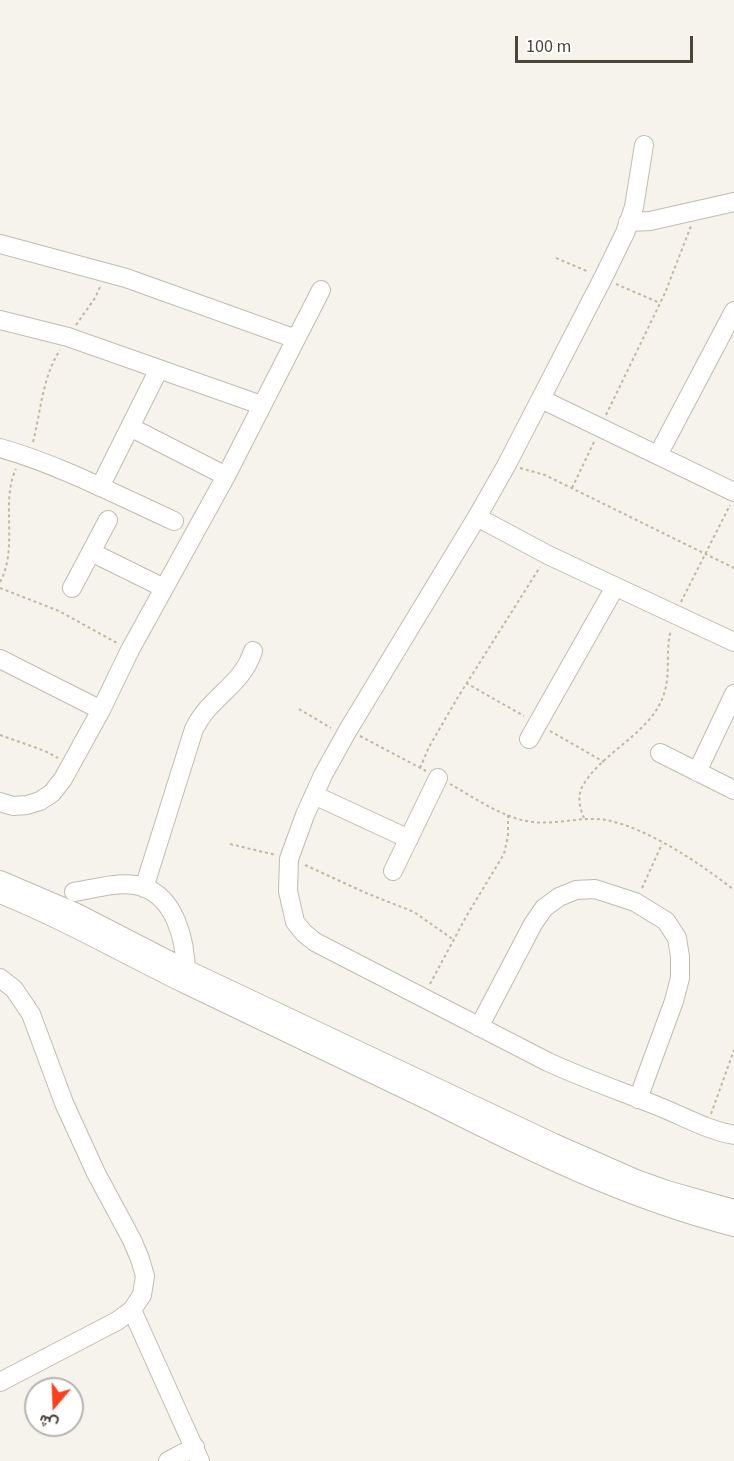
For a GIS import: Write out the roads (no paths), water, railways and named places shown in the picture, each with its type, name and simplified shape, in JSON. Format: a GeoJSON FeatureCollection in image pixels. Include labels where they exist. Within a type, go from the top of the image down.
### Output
{"type":"FeatureCollection","features":[{"type":"Feature","properties":{"kind":"street"},"geometry":{"type":"LineString","coordinates":[[644,145],[637,190],[618,248],[506,466],[346,733],[314,795],[289,859],[288,891],[290,909],[295,922],[315,942],[548,1062],[706,1128],[734,1135]]}},
{"type":"Feature","properties":{"kind":"street"},"geometry":{"type":"LineString","coordinates":[[628,222],[650,221],[734,202]]}},
{"type":"Feature","properties":{"kind":"street"},"geometry":{"type":"LineString","coordinates":[[0,244],[159,289],[296,339]]}},
{"type":"Feature","properties":{"kind":"street"},"geometry":{"type":"LineString","coordinates":[[0,802],[13,806],[27,806],[40,801],[52,793],[70,767],[321,290]]}},
{"type":"Feature","properties":{"kind":"street"},"geometry":{"type":"LineString","coordinates":[[658,455],[734,311]]}},
{"type":"Feature","properties":{"kind":"street"},"geometry":{"type":"LineString","coordinates":[[0,320],[68,337],[261,405]]}},
{"type":"Feature","properties":{"kind":"street"},"geometry":{"type":"LineString","coordinates":[[100,487],[159,369]]}},
{"type":"Feature","properties":{"kind":"street"},"geometry":{"type":"LineString","coordinates":[[541,399],[734,492]]}},
{"type":"Feature","properties":{"kind":"street"},"geometry":{"type":"LineString","coordinates":[[130,427],[225,476]]}},
{"type":"Feature","properties":{"kind":"street"},"geometry":{"type":"LineString","coordinates":[[0,448],[29,456],[174,521]]}},
{"type":"Feature","properties":{"kind":"street"},"geometry":{"type":"LineString","coordinates":[[477,517],[548,555],[734,642]]}},
{"type":"Feature","properties":{"kind":"street"},"geometry":{"type":"LineString","coordinates":[[72,588],[108,520]]}},
{"type":"Feature","properties":{"kind":"street"},"geometry":{"type":"LineString","coordinates":[[91,552],[164,588]]}},
{"type":"Feature","properties":{"kind":"street"},"geometry":{"type":"LineString","coordinates":[[529,739],[615,587]]}},
{"type":"Feature","properties":{"kind":"street"},"geometry":{"type":"LineString","coordinates":[[144,888],[194,729],[201,714],[243,674],[253,651]]}},
{"type":"Feature","properties":{"kind":"street"},"geometry":{"type":"LineString","coordinates":[[0,659],[101,710]]}},
{"type":"Feature","properties":{"kind":"street"},"geometry":{"type":"LineString","coordinates":[[697,772],[734,694]]}},
{"type":"Feature","properties":{"kind":"street"},"geometry":{"type":"LineString","coordinates":[[660,753],[734,789]]}},
{"type":"Feature","properties":{"kind":"street"},"geometry":{"type":"LineString","coordinates":[[393,871],[438,778]]}},
{"type":"Feature","properties":{"kind":"street"},"geometry":{"type":"LineString","coordinates":[[314,795],[409,839]]}},
{"type":"Feature","properties":{"kind":"street"},"geometry":{"type":"LineString","coordinates":[[0,880],[75,912],[186,977],[488,1130],[599,1182],[660,1206],[734,1227]]}},
{"type":"Feature","properties":{"kind":"street"},"geometry":{"type":"LineString","coordinates":[[74,892],[124,885],[144,888],[156,895],[169,908],[178,923],[186,977]]}},
{"type":"Feature","properties":{"kind":"street"},"geometry":{"type":"LineString","coordinates":[[479,1027],[533,924],[544,908],[559,897],[576,890],[604,891],[635,902],[666,921],[677,938],[680,957],[680,978],[675,1001],[639,1099]]}},
{"type":"Feature","properties":{"kind":"street"},"geometry":{"type":"LineString","coordinates":[[0,894],[375,1060],[636,1179],[734,1209]]}},
{"type":"Feature","properties":{"kind":"street"},"geometry":{"type":"LineString","coordinates":[[0,978],[14,989],[31,1014],[64,1103],[96,1173],[132,1240],[144,1276],[142,1295],[132,1310],[117,1321],[0,1382]]}},
{"type":"Feature","properties":{"kind":"street"},"geometry":{"type":"LineString","coordinates":[[132,1310],[198,1454],[168,1461]]}}]}
